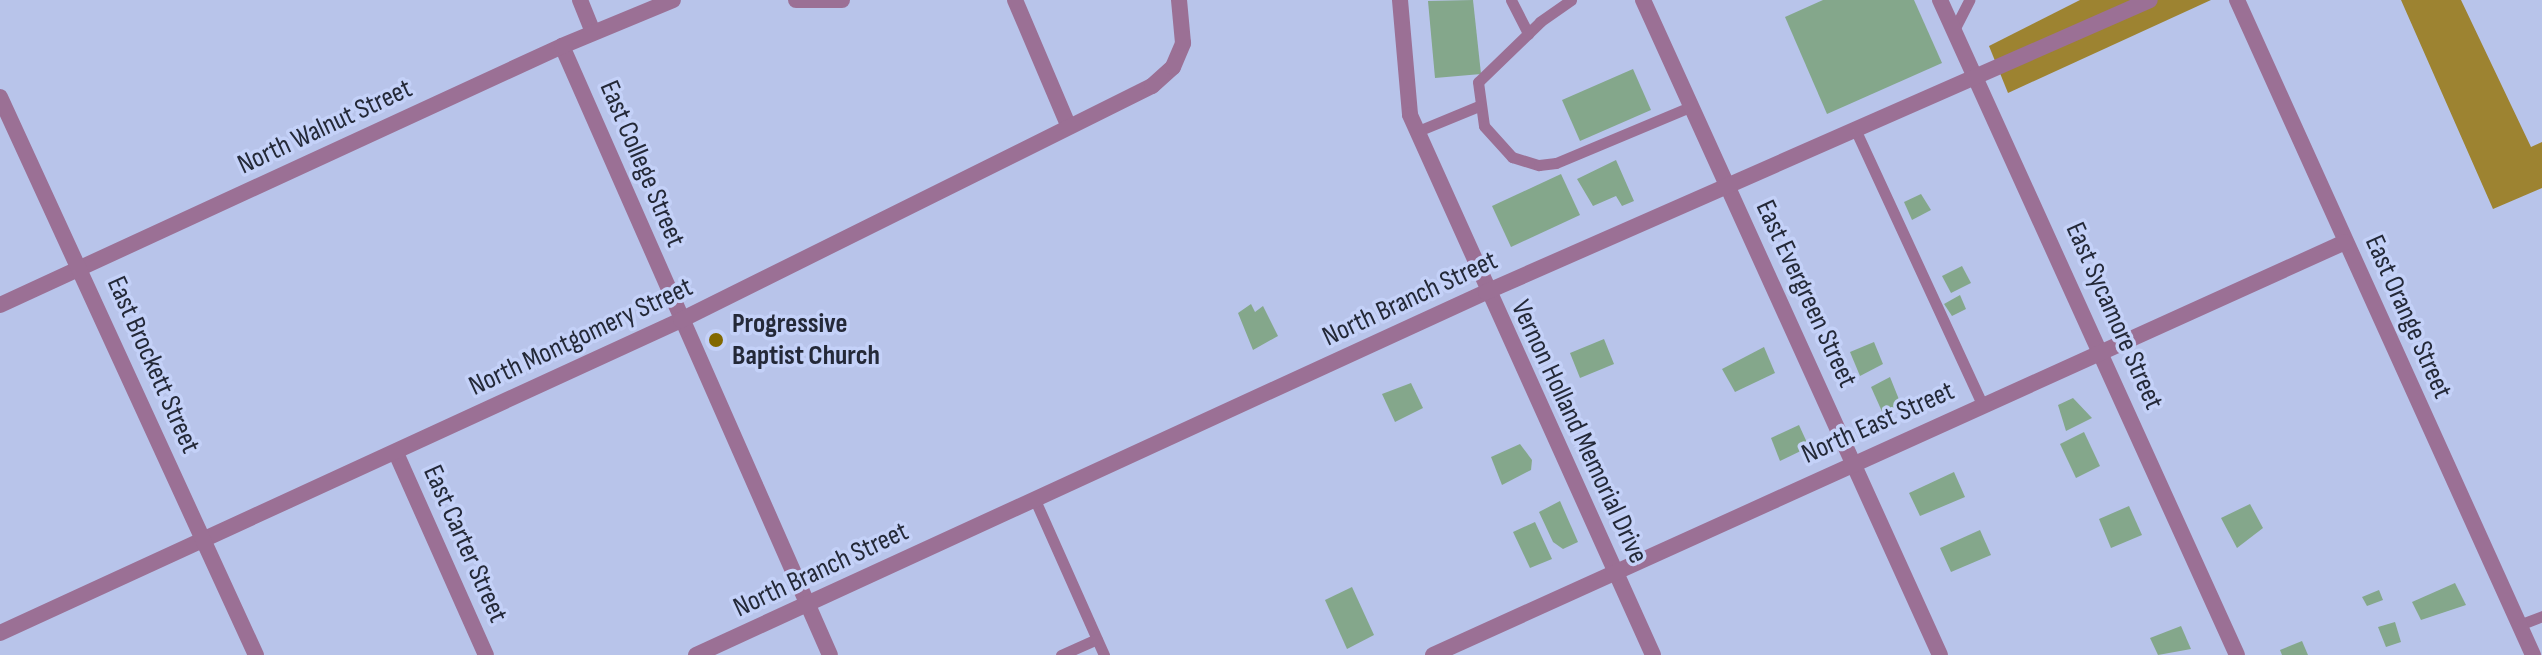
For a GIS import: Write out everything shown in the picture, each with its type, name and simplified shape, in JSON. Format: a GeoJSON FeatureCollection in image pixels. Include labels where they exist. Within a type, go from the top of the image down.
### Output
{"type":"FeatureCollection","features":[{"type":"Feature","properties":{"kind":"street"},"geometry":{"type":"LineString","coordinates":[[580,0],[593,32]]}},
{"type":"Feature","properties":{"kind":"street","name":"North Walnut Street"},"geometry":{"type":"LineString","coordinates":[[0,305],[562,46],[673,0]]}},
{"type":"Feature","properties":{"kind":"street"},"geometry":{"type":"LineString","coordinates":[[796,0],[842,0]]}},
{"type":"Feature","properties":{"kind":"street"},"geometry":{"type":"LineString","coordinates":[[1015,0],[1068,125]]}},
{"type":"Feature","properties":{"kind":"street","name":"North Montgomery Street"},"geometry":{"type":"LineString","coordinates":[[0,633],[681,320],[1068,125],[1152,86],[1173,67],[1183,43],[1179,0]]}},
{"type":"Feature","properties":{"kind":"street","name":"Vernon Holland Memorial Drive"},"geometry":{"type":"LineString","coordinates":[[1400,0],[1410,115],[1486,292],[1653,655]]}},
{"type":"Feature","properties":{"kind":"street","name":"East Evergreen Street"},"geometry":{"type":"LineString","coordinates":[[1643,0],[1940,655]]}},
{"type":"Feature","properties":{"kind":"street","name":"East Sycamore Street"},"geometry":{"type":"LineString","coordinates":[[1940,0],[2237,655]]}},
{"type":"Feature","properties":{"kind":"street","name":"North Branch Street"},"geometry":{"type":"LineString","coordinates":[[696,655],[1486,292],[2150,0]]}},
{"type":"Feature","properties":{"kind":"street","name":"East Orange Street"},"geometry":{"type":"LineString","coordinates":[[2237,0],[2533,655]]}},
{"type":"Feature","properties":{"kind":"street","name":"East College Street"},"geometry":{"type":"LineString","coordinates":[[562,46],[830,655]]}},
{"type":"Feature","properties":{"kind":"street","name":"East Brockett Street"},"geometry":{"type":"LineString","coordinates":[[0,97],[256,655]]}},
{"type":"Feature","properties":{"kind":"street","name":"North East Street"},"geometry":{"type":"LineString","coordinates":[[1433,655],[1854,461],[2103,354],[2345,242]]}},
{"type":"Feature","properties":{"kind":"street","name":"East Carter Street"},"geometry":{"type":"LineString","coordinates":[[396,453],[486,655]]}},
{"type":"Feature","properties":{"kind":"lane"},"geometry":{"type":"LineString","coordinates":[[1511,0],[1528,34]]}},
{"type":"Feature","properties":{"kind":"lane"},"geometry":{"type":"LineString","coordinates":[[1571,0],[1528,34],[1478,82],[1484,126],[1512,157],[1539,165],[1556,163],[1692,106]]}},
{"type":"Feature","properties":{"kind":"lane"},"geometry":{"type":"LineString","coordinates":[[1954,30],[1969,0]]}},
{"type":"Feature","properties":{"kind":"lane"},"geometry":{"type":"LineString","coordinates":[[1418,131],[1479,106]]}},
{"type":"Feature","properties":{"kind":"lane"},"geometry":{"type":"LineString","coordinates":[[1855,129],[1983,406]]}},
{"type":"Feature","properties":{"kind":"lane"},"geometry":{"type":"LineString","coordinates":[[1035,500],[1104,655]]}},
{"type":"Feature","properties":{"kind":"lane"},"geometry":{"type":"LineString","coordinates":[[2519,625],[2542,616]]}},
{"type":"Feature","properties":{"kind":"lane"},"geometry":{"type":"LineString","coordinates":[[1061,655],[1097,639]]}},
{"type":"Feature","properties":{"kind":"shaded area"},"geometry":{"type":"Polygon","coordinates":[[[2080,0],[2211,0],[2008,93],[1989,46],[2080,0]]]}},
{"type":"Feature","properties":{"kind":"shaded area"},"geometry":{"type":"Polygon","coordinates":[[[2401,0],[2461,0],[2531,147],[2542,142],[2542,188],[2493,209],[2401,0]]]}},
{"type":"Feature","properties":{"kind":"building"},"geometry":{"type":"Polygon","coordinates":[[[1473,0],[1481,74],[1435,78],[1428,1],[1473,0]]]}},
{"type":"Feature","properties":{"kind":"building"},"geometry":{"type":"Polygon","coordinates":[[[1823,0],[1914,0],[1942,63],[1827,114],[1785,17],[1823,0]]]}},
{"type":"Feature","properties":{"kind":"building"},"geometry":{"type":"Polygon","coordinates":[[[1633,69],[1651,110],[1580,141],[1562,100],[1633,69]]]}},
{"type":"Feature","properties":{"kind":"building"},"geometry":{"type":"Polygon","coordinates":[[[1616,160],[1634,201],[1622,206],[1616,196],[1593,206],[1577,179],[1616,160]]]}},
{"type":"Feature","properties":{"kind":"building"},"geometry":{"type":"Polygon","coordinates":[[[1561,174],[1580,215],[1511,247],[1492,206],[1561,174]]]}},
{"type":"Feature","properties":{"kind":"building"},"geometry":{"type":"Polygon","coordinates":[[[1921,194],[1931,210],[1912,220],[1904,202],[1921,194]]]}},
{"type":"Feature","properties":{"kind":"building"},"geometry":{"type":"Polygon","coordinates":[[[1962,266],[1971,283],[1951,293],[1942,276],[1962,266]]]}},
{"type":"Feature","properties":{"kind":"building"},"geometry":{"type":"Polygon","coordinates":[[[1960,295],[1966,309],[1952,316],[1944,304],[1960,295]]]}},
{"type":"Feature","properties":{"kind":"building"},"geometry":{"type":"Polygon","coordinates":[[[1251,304],[1255,312],[1263,306],[1278,336],[1253,350],[1238,313],[1251,304]]]}},
{"type":"Feature","properties":{"kind":"building"},"geometry":{"type":"Polygon","coordinates":[[[1604,339],[1614,364],[1580,378],[1570,353],[1604,339]]]}},
{"type":"Feature","properties":{"kind":"building"},"geometry":{"type":"Polygon","coordinates":[[[1874,342],[1883,364],[1860,376],[1850,352],[1874,342]]]}},
{"type":"Feature","properties":{"kind":"building"},"geometry":{"type":"Polygon","coordinates":[[[1764,347],[1775,373],[1735,392],[1722,369],[1764,347]]]}},
{"type":"Feature","properties":{"kind":"building"},"geometry":{"type":"Polygon","coordinates":[[[1890,377],[1902,407],[1884,416],[1871,387],[1890,377]]]}},
{"type":"Feature","properties":{"kind":"building"},"geometry":{"type":"Polygon","coordinates":[[[1411,383],[1423,408],[1395,422],[1382,394],[1411,383]]]}},
{"type":"Feature","properties":{"kind":"building"},"geometry":{"type":"Polygon","coordinates":[[[2073,398],[2092,418],[2066,431],[2058,405],[2073,398]]]}},
{"type":"Feature","properties":{"kind":"building"},"geometry":{"type":"Polygon","coordinates":[[[1799,425],[1809,447],[1780,461],[1771,438],[1799,425]]]}},
{"type":"Feature","properties":{"kind":"building"},"geometry":{"type":"Polygon","coordinates":[[[2084,432],[2100,466],[2076,478],[2060,444],[2084,432]]]}},
{"type":"Feature","properties":{"kind":"building"},"geometry":{"type":"Polygon","coordinates":[[[1520,444],[1532,460],[1531,470],[1502,485],[1491,457],[1520,444]]]}},
{"type":"Feature","properties":{"kind":"building"},"geometry":{"type":"Polygon","coordinates":[[[1954,472],[1965,497],[1920,516],[1909,493],[1954,472]]]}},
{"type":"Feature","properties":{"kind":"building"},"geometry":{"type":"Polygon","coordinates":[[[1560,501],[1578,542],[1563,549],[1553,542],[1539,512],[1560,501]]]}},
{"type":"Feature","properties":{"kind":"building"},"geometry":{"type":"Polygon","coordinates":[[[2250,504],[2263,528],[2237,548],[2221,518],[2250,504]]]}},
{"type":"Feature","properties":{"kind":"building"},"geometry":{"type":"Polygon","coordinates":[[[2129,506],[2142,535],[2111,548],[2099,519],[2129,506]]]}},
{"type":"Feature","properties":{"kind":"building"},"geometry":{"type":"Polygon","coordinates":[[[1535,522],[1552,559],[1530,568],[1513,532],[1535,522]]]}},
{"type":"Feature","properties":{"kind":"building"},"geometry":{"type":"Polygon","coordinates":[[[1980,530],[1991,555],[1951,572],[1940,548],[1980,530]]]}},
{"type":"Feature","properties":{"kind":"building"},"geometry":{"type":"Polygon","coordinates":[[[2455,583],[2466,605],[2421,620],[2412,602],[2455,583]]]}},
{"type":"Feature","properties":{"kind":"building"},"geometry":{"type":"Polygon","coordinates":[[[1352,587],[1374,635],[1347,649],[1325,600],[1352,587]]]}},
{"type":"Feature","properties":{"kind":"building"},"geometry":{"type":"Polygon","coordinates":[[[2379,590],[2383,600],[2367,606],[2362,597],[2379,590]]]}},
{"type":"Feature","properties":{"kind":"building"},"geometry":{"type":"Polygon","coordinates":[[[2395,622],[2401,642],[2386,647],[2378,627],[2395,622]]]}},
{"type":"Feature","properties":{"kind":"building"},"geometry":{"type":"Polygon","coordinates":[[[2181,626],[2191,649],[2158,655],[2150,638],[2181,626]]]}},
{"type":"Feature","properties":{"kind":"building"},"geometry":{"type":"Polygon","coordinates":[[[2302,641],[2308,655],[2282,655],[2280,650],[2302,641]]]}},
{"type":"Feature","properties":{"kind":"place","name":"Progressive Baptist Church"},"geometry":{"type":"Point","coordinates":[716,340]}}]}
